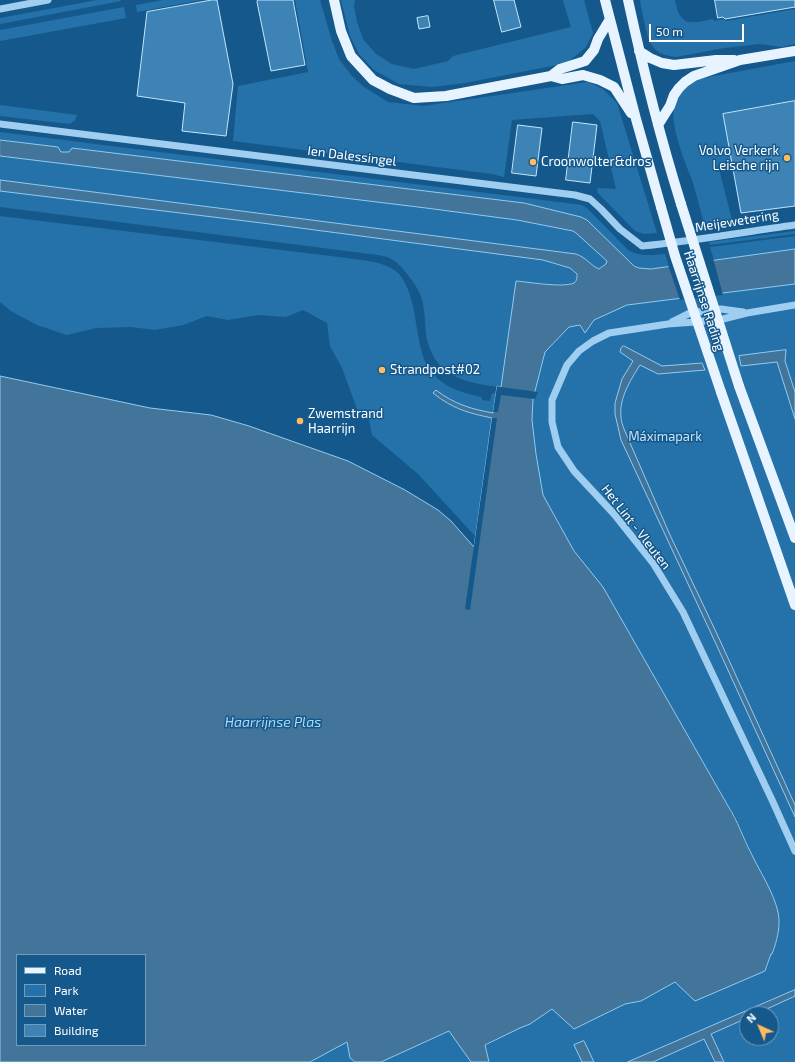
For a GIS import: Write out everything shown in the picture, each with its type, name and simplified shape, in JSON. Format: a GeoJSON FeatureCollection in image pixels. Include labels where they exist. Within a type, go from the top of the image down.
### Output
{"type":"FeatureCollection","features":[{"type":"Feature","properties":{"kind":"main road"},"geometry":{"type":"LineString","coordinates":[[334,0],[341,32],[351,56],[373,80],[390,89],[414,98],[446,96],[551,76],[562,79],[583,75],[600,80],[614,88],[636,119]]}},
{"type":"Feature","properties":{"kind":"main road","name":"Haarrijnse Rading"},"geometry":{"type":"LineString","coordinates":[[605,0],[636,119],[677,263],[795,606]]}},
{"type":"Feature","properties":{"kind":"main road","name":"Haarrijnse Rading"},"geometry":{"type":"LineString","coordinates":[[628,0],[651,100],[669,166],[739,386],[795,538]]}},
{"type":"Feature","properties":{"kind":"main road"},"geometry":{"type":"LineString","coordinates":[[551,76],[560,69],[585,61],[594,50],[598,39],[610,19]]}},
{"type":"Feature","properties":{"kind":"main road"},"geometry":{"type":"LineString","coordinates":[[640,50],[650,58],[662,63],[674,65],[716,60],[740,60],[795,51]]}},
{"type":"Feature","properties":{"kind":"main road"},"geometry":{"type":"LineString","coordinates":[[658,125],[670,106],[678,88],[685,82],[694,76],[740,60]]}},
{"type":"Feature","properties":{"kind":"street"},"geometry":{"type":"LineString","coordinates":[[0,9],[48,0]]}},
{"type":"Feature","properties":{"kind":"street","name":"Ien Dalessingel"},"geometry":{"type":"LineString","coordinates":[[0,124],[575,195],[590,199],[601,208],[620,229],[642,246],[682,242]]}},
{"type":"Feature","properties":{"kind":"street","name":"Meijewetering"},"geometry":{"type":"LineString","coordinates":[[682,242],[795,225]]}},
{"type":"Feature","properties":{"kind":"street","name":"Het Lint - Vleuten"},"geometry":{"type":"LineString","coordinates":[[795,305],[747,312],[723,319],[668,324],[609,333],[592,341],[578,351],[567,365],[552,400],[552,422],[558,447],[574,471],[614,514],[653,563],[683,612],[795,851]]}},
{"type":"Feature","properties":{"kind":"green space"},"geometry":{"type":"Polygon","coordinates":[[[97,0],[121,1],[0,24],[0,18],[97,0]]]}},
{"type":"Feature","properties":{"kind":"green space"},"geometry":{"type":"Polygon","coordinates":[[[163,0],[202,0],[137,12],[136,5],[163,0]]]}},
{"type":"Feature","properties":{"kind":"green space"},"geometry":{"type":"Polygon","coordinates":[[[295,0],[320,0],[339,59],[352,76],[364,87],[388,102],[423,106],[588,82],[603,89],[617,103],[657,233],[644,234],[635,231],[597,192],[598,188],[616,189],[600,121],[593,114],[512,120],[504,177],[492,174],[233,141],[238,86],[308,72],[295,0]]]}},
{"type":"Feature","properties":{"kind":"green space"},"geometry":{"type":"Polygon","coordinates":[[[341,0],[355,0],[354,6],[357,22],[363,39],[376,54],[392,64],[414,69],[448,61],[453,56],[571,27],[563,1],[564,0],[584,0],[593,33],[586,47],[567,63],[465,83],[432,87],[399,84],[374,70],[359,54],[350,36],[341,0]]]}},
{"type":"Feature","properties":{"kind":"green space"},"geometry":{"type":"Polygon","coordinates":[[[640,0],[675,0],[680,15],[687,22],[698,22],[713,19],[714,21],[723,19],[726,21],[795,9],[795,44],[782,47],[759,44],[724,48],[676,57],[669,56],[662,54],[654,48],[648,38],[640,0]]]}},
{"type":"Feature","properties":{"kind":"green space"},"geometry":{"type":"Polygon","coordinates":[[[124,7],[126,18],[0,41],[0,30],[124,7]]]}},
{"type":"Feature","properties":{"kind":"green space"},"geometry":{"type":"Polygon","coordinates":[[[795,61],[795,101],[723,114],[732,162],[718,165],[733,224],[705,227],[692,180],[676,134],[673,115],[675,101],[684,88],[703,78],[795,61]]]}},
{"type":"Feature","properties":{"kind":"green space"},"geometry":{"type":"Polygon","coordinates":[[[0,105],[77,115],[75,120],[70,124],[0,116],[0,105]]]}},
{"type":"Feature","properties":{"kind":"green space"},"geometry":{"type":"Polygon","coordinates":[[[0,132],[582,205],[587,208],[628,250],[641,255],[665,254],[669,267],[649,269],[640,268],[548,210],[524,203],[72,148],[69,153],[61,152],[58,147],[0,140],[0,132]]]}},
{"type":"Feature","properties":{"kind":"green space"},"geometry":{"type":"Polygon","coordinates":[[[0,156],[517,220],[576,232],[607,261],[606,264],[599,269],[583,257],[576,254],[0,180],[0,156]]]}},
{"type":"Feature","properties":{"kind":"green space"},"geometry":{"type":"Polygon","coordinates":[[[0,191],[262,223],[543,260],[570,268],[577,275],[577,278],[574,283],[562,285],[516,281],[501,387],[486,385],[464,380],[440,366],[432,354],[427,339],[424,308],[419,292],[405,271],[390,258],[378,255],[0,207],[0,191]]]}},
{"type":"Feature","properties":{"kind":"green space"},"geometry":{"type":"Polygon","coordinates":[[[0,216],[362,260],[384,265],[397,272],[404,281],[409,292],[422,353],[431,371],[437,378],[453,389],[482,397],[482,400],[490,401],[492,393],[496,394],[493,413],[477,410],[463,405],[449,399],[436,390],[433,393],[447,403],[461,410],[475,415],[492,418],[475,536],[418,474],[372,435],[368,415],[357,409],[342,368],[330,346],[327,323],[303,310],[286,317],[258,315],[228,320],[207,316],[183,325],[155,330],[131,327],[96,328],[67,335],[37,325],[11,311],[0,302],[0,216]]]}},
{"type":"Feature","properties":{"kind":"green space"},"geometry":{"type":"Polygon","coordinates":[[[795,231],[795,234],[710,245],[709,242],[795,231]]]}},
{"type":"Feature","properties":{"kind":"green space"},"geometry":{"type":"Polygon","coordinates":[[[795,236],[795,249],[714,260],[710,247],[795,236]]]}},
{"type":"Feature","properties":{"kind":"green space","name":"Máximapark"},"geometry":{"type":"Polygon","coordinates":[[[795,284],[795,990],[758,1006],[739,1006],[739,1014],[628,1062],[594,1062],[584,1041],[582,1062],[489,1062],[485,1046],[530,1024],[552,1009],[574,1029],[625,1004],[641,1001],[675,982],[767,967],[777,941],[779,926],[762,874],[735,816],[603,587],[574,551],[543,495],[532,420],[533,399],[545,352],[569,327],[580,325],[585,333],[594,320],[627,305],[795,284]]]}},
{"type":"Feature","properties":{"kind":"green space"},"geometry":{"type":"Polygon","coordinates":[[[795,996],[795,1062],[724,1062],[710,1034],[739,1021],[739,1046],[779,1046],[779,1006],[773,1006],[795,996]]]}},
{"type":"Feature","properties":{"kind":"green space"},"geometry":{"type":"Polygon","coordinates":[[[450,1031],[471,1062],[381,1062],[450,1031]]]}},
{"type":"Feature","properties":{"kind":"green space"},"geometry":{"type":"Polygon","coordinates":[[[704,1039],[715,1062],[653,1062],[704,1039]]]}},
{"type":"Feature","properties":{"kind":"green space"},"geometry":{"type":"Polygon","coordinates":[[[347,1042],[350,1058],[355,1062],[310,1062],[347,1042]]]}},
{"type":"Feature","properties":{"kind":"water","name":"Haarrijnse Plas"},"geometry":{"type":"Polygon","coordinates":[[[0,140],[58,147],[61,152],[69,152],[72,148],[524,203],[581,217],[587,220],[634,266],[639,268],[651,269],[795,249],[795,284],[627,305],[594,320],[585,333],[580,325],[569,327],[545,352],[533,399],[532,420],[543,495],[574,551],[603,587],[732,812],[776,904],[779,917],[779,928],[772,954],[765,971],[695,1001],[675,982],[641,1001],[625,1004],[574,1029],[552,1009],[530,1024],[485,1045],[489,1062],[471,1062],[449,1031],[381,1062],[355,1062],[350,1058],[347,1042],[310,1062],[0,1062],[0,376],[150,408],[211,415],[249,426],[348,461],[405,490],[438,510],[451,521],[474,547],[492,418],[461,410],[447,403],[433,393],[436,390],[449,399],[463,405],[477,410],[493,413],[497,386],[501,387],[516,281],[562,285],[574,283],[577,278],[577,274],[570,268],[543,260],[262,223],[0,191],[0,180],[576,254],[583,257],[599,269],[606,264],[607,261],[573,231],[517,220],[0,156],[0,140]]]}},
{"type":"Feature","properties":{"kind":"water"},"geometry":{"type":"Polygon","coordinates":[[[624,346],[662,366],[702,363],[705,370],[658,374],[640,365],[623,396],[621,420],[670,535],[795,805],[795,817],[621,440],[615,414],[615,403],[622,379],[633,361],[620,352],[621,348],[624,346]]]}},
{"type":"Feature","properties":{"kind":"water"},"geometry":{"type":"Polygon","coordinates":[[[786,350],[785,361],[795,392],[795,419],[777,362],[741,366],[739,356],[786,350]]]}},
{"type":"Feature","properties":{"kind":"water"},"geometry":{"type":"Polygon","coordinates":[[[795,990],[795,996],[773,1006],[758,1006],[795,990]]]}},
{"type":"Feature","properties":{"kind":"water"},"geometry":{"type":"Polygon","coordinates":[[[739,1014],[739,1022],[711,1034],[724,1062],[715,1062],[704,1039],[653,1062],[628,1062],[739,1014]]]}},
{"type":"Feature","properties":{"kind":"water"},"geometry":{"type":"Polygon","coordinates":[[[584,1041],[594,1062],[582,1062],[574,1045],[584,1041]]]}},
{"type":"Feature","properties":{"kind":"pier"},"geometry":{"type":"Polygon","coordinates":[[[713,258],[723,295],[680,300],[668,265],[713,258]]]}},
{"type":"Feature","properties":{"kind":"pier"},"geometry":{"type":"Polygon","coordinates":[[[497,386],[538,392],[535,399],[501,395],[498,412],[493,412],[497,386]]]}},
{"type":"Feature","properties":{"kind":"pier"},"geometry":{"type":"Polygon","coordinates":[[[492,418],[497,418],[470,610],[465,609],[492,418]]]}},
{"type":"Feature","properties":{"kind":"building"},"geometry":{"type":"Polygon","coordinates":[[[217,0],[233,84],[226,136],[182,131],[185,103],[137,96],[147,12],[217,0]]]}},
{"type":"Feature","properties":{"kind":"building"},"geometry":{"type":"Polygon","coordinates":[[[258,0],[293,0],[305,65],[271,71],[257,2],[258,0]]]}},
{"type":"Feature","properties":{"kind":"building"},"geometry":{"type":"Polygon","coordinates":[[[494,0],[514,0],[521,27],[502,32],[494,0]]]}},
{"type":"Feature","properties":{"kind":"building"},"geometry":{"type":"Polygon","coordinates":[[[715,0],[795,0],[795,7],[725,19],[723,17],[718,18],[715,0]]]}},
{"type":"Feature","properties":{"kind":"building"},"geometry":{"type":"Polygon","coordinates":[[[428,16],[430,27],[419,29],[417,18],[428,16]]]}},
{"type":"Feature","properties":{"kind":"building"},"geometry":{"type":"Polygon","coordinates":[[[795,101],[795,206],[741,213],[723,114],[795,101]]]}},
{"type":"Feature","properties":{"kind":"building"},"geometry":{"type":"Polygon","coordinates":[[[573,122],[597,125],[590,183],[566,180],[573,122]]]}},
{"type":"Feature","properties":{"kind":"building"},"geometry":{"type":"Polygon","coordinates":[[[518,125],[542,128],[536,176],[512,173],[518,125]]]}},
{"type":"Feature","properties":{"kind":"place","name":"Volvo Verkerk Leische rijn"},"geometry":{"type":"Point","coordinates":[787,158]}},
{"type":"Feature","properties":{"kind":"place","name":"Croonwolter&dros"},"geometry":{"type":"Point","coordinates":[533,162]}},
{"type":"Feature","properties":{"kind":"place","name":"Strandpost#02"},"geometry":{"type":"Point","coordinates":[382,370]}},
{"type":"Feature","properties":{"kind":"place","name":"Zwemstrand Haarrijn"},"geometry":{"type":"Point","coordinates":[300,421]}}]}
